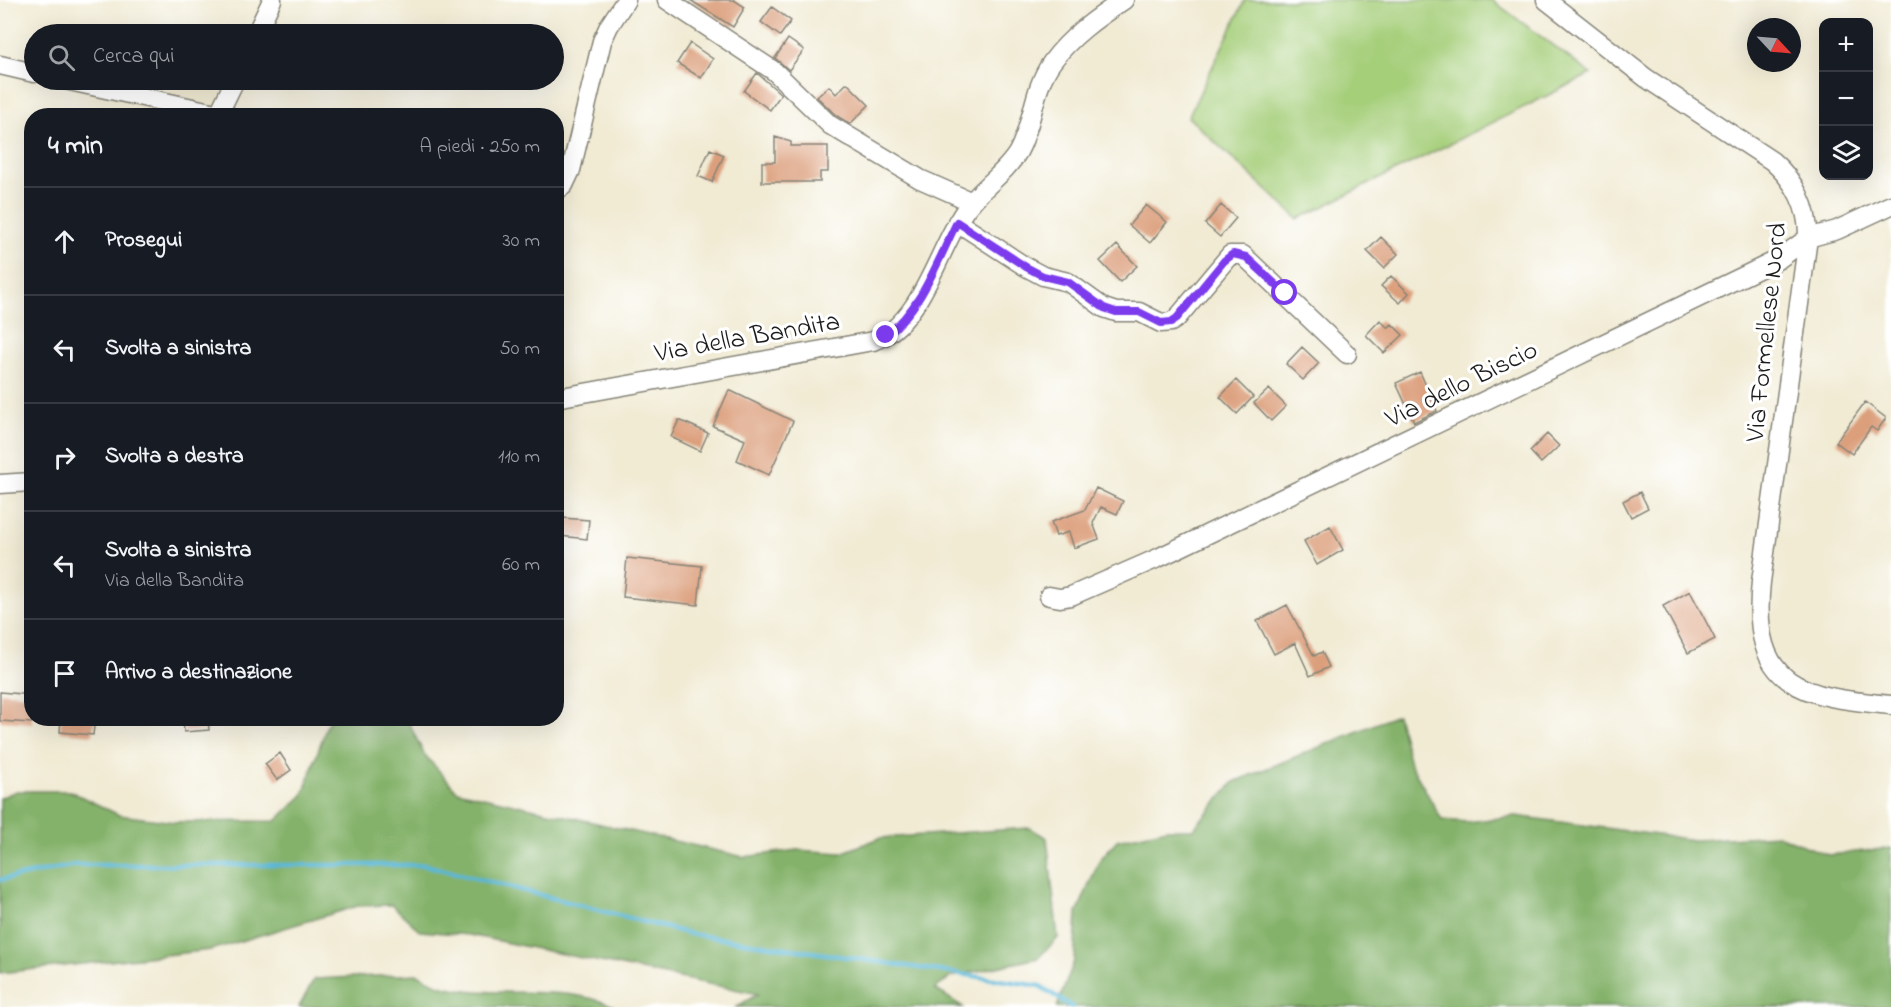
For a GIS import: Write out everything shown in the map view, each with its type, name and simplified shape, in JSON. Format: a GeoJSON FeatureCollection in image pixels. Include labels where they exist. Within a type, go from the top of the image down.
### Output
{"type":"FeatureCollection","features":[{"type":"Feature","properties":{"kind":"street"},"geometry":{"type":"LineString","coordinates":[[261,24],[272,0]]}},
{"type":"Feature","properties":{"kind":"street"},"geometry":{"type":"LineString","coordinates":[[564,185],[571,170],[602,41],[626,0]]}},
{"type":"Feature","properties":{"kind":"street"},"geometry":{"type":"LineString","coordinates":[[667,0],[774,70],[822,118],[838,130],[920,179],[972,202]]}},
{"type":"Feature","properties":{"kind":"street","name":"Via della Bandita"},"geometry":{"type":"LineString","coordinates":[[564,397],[878,339],[896,328],[909,312],[957,222],[972,202],[1018,152],[1039,86],[1059,52],[1088,26],[1124,0]]}},
{"type":"Feature","properties":{"kind":"street","name":"Via Formellese Nord"},"geometry":{"type":"LineString","coordinates":[[1546,0],[1634,70],[1778,166],[1801,198],[1806,215],[1808,238],[1761,582],[1761,635],[1765,650],[1777,669],[1804,690],[1829,699],[1891,705]]}},
{"type":"Feature","properties":{"kind":"street"},"geometry":{"type":"LineString","coordinates":[[0,65],[24,71]]}},
{"type":"Feature","properties":{"kind":"street"},"geometry":{"type":"LineString","coordinates":[[112,90],[196,108]]}},
{"type":"Feature","properties":{"kind":"street"},"geometry":{"type":"LineString","coordinates":[[226,108],[232,90]]}},
{"type":"Feature","properties":{"kind":"street","name":"Via dello Biscio"},"geometry":{"type":"LineString","coordinates":[[1049,596],[1060,598],[1071,596],[1158,558],[1779,259],[1808,238],[1837,230],[1891,204]]}},
{"type":"Feature","properties":{"kind":"street"},"geometry":{"type":"LineString","coordinates":[[957,222],[1031,270],[1068,282],[1099,305],[1116,312],[1139,312],[1161,323],[1171,322],[1177,318],[1230,255],[1243,255],[1347,354]]}},
{"type":"Feature","properties":{"kind":"street"},"geometry":{"type":"LineString","coordinates":[[0,484],[24,482]]}},
{"type":"Feature","properties":{"kind":"green space"},"geometry":{"type":"Polygon","coordinates":[[[1245,0],[1492,0],[1591,74],[1298,219],[1188,117],[1245,0]]]}},
{"type":"Feature","properties":{"kind":"green space"},"geometry":{"type":"Polygon","coordinates":[[[1397,715],[1410,763],[1442,820],[1467,822],[1516,816],[1694,840],[1778,835],[1828,855],[1891,848],[1891,1007],[1057,1007],[1074,961],[1077,913],[1099,861],[1117,840],[1167,829],[1193,829],[1234,782],[1397,715]]]}},
{"type":"Feature","properties":{"kind":"green space"},"geometry":{"type":"Polygon","coordinates":[[[327,726],[410,726],[424,754],[457,791],[744,857],[797,850],[841,853],[880,838],[1030,828],[1047,838],[1058,938],[1038,958],[951,977],[935,989],[963,1007],[736,1007],[758,994],[469,935],[420,931],[392,905],[358,906],[211,950],[0,973],[0,798],[16,791],[70,791],[119,815],[175,822],[276,821],[303,795],[327,726]]]}},
{"type":"Feature","properties":{"kind":"green space"},"geometry":{"type":"Polygon","coordinates":[[[418,974],[440,985],[465,990],[574,995],[595,999],[616,1007],[299,1007],[314,979],[418,974]]]}},
{"type":"Feature","properties":{"kind":"building"},"geometry":{"type":"Polygon","coordinates":[[[690,0],[734,0],[745,7],[733,27],[690,0]]]}},
{"type":"Feature","properties":{"kind":"building"},"geometry":{"type":"Polygon","coordinates":[[[772,7],[791,21],[780,36],[761,22],[772,7]]]}},
{"type":"Feature","properties":{"kind":"building"},"geometry":{"type":"Polygon","coordinates":[[[788,39],[804,50],[789,70],[775,58],[788,39]]]}},
{"type":"Feature","properties":{"kind":"building"},"geometry":{"type":"Polygon","coordinates":[[[690,43],[713,59],[701,78],[677,63],[690,43]]]}},
{"type":"Feature","properties":{"kind":"building"},"geometry":{"type":"Polygon","coordinates":[[[757,73],[781,94],[770,110],[744,91],[757,73]]]}},
{"type":"Feature","properties":{"kind":"building"},"geometry":{"type":"Polygon","coordinates":[[[847,83],[869,105],[850,124],[837,116],[817,97],[829,86],[836,94],[847,83]]]}},
{"type":"Feature","properties":{"kind":"building"},"geometry":{"type":"Polygon","coordinates":[[[775,137],[791,142],[791,146],[828,146],[828,172],[820,172],[820,182],[762,182],[762,162],[775,162],[775,137]]]}},
{"type":"Feature","properties":{"kind":"building"},"geometry":{"type":"Polygon","coordinates":[[[710,149],[724,155],[712,182],[698,176],[710,149]]]}},
{"type":"Feature","properties":{"kind":"building"},"geometry":{"type":"Polygon","coordinates":[[[1146,205],[1167,222],[1150,243],[1129,225],[1146,205]]]}},
{"type":"Feature","properties":{"kind":"building"},"geometry":{"type":"Polygon","coordinates":[[[1221,205],[1236,218],[1220,237],[1205,224],[1221,205]]]}},
{"type":"Feature","properties":{"kind":"building"},"geometry":{"type":"Polygon","coordinates":[[[1381,237],[1398,254],[1384,268],[1367,251],[1381,237]]]}},
{"type":"Feature","properties":{"kind":"building"},"geometry":{"type":"Polygon","coordinates":[[[1117,245],[1137,266],[1120,282],[1100,261],[1117,245]]]}},
{"type":"Feature","properties":{"kind":"building"},"geometry":{"type":"Polygon","coordinates":[[[1391,276],[1409,293],[1400,303],[1381,286],[1391,276]]]}},
{"type":"Feature","properties":{"kind":"building"},"geometry":{"type":"Polygon","coordinates":[[[1380,320],[1388,328],[1392,324],[1403,335],[1384,353],[1366,335],[1380,320]]]}},
{"type":"Feature","properties":{"kind":"building"},"geometry":{"type":"Polygon","coordinates":[[[1302,347],[1319,363],[1303,380],[1286,364],[1302,347]]]}},
{"type":"Feature","properties":{"kind":"building"},"geometry":{"type":"Polygon","coordinates":[[[1420,372],[1437,411],[1414,422],[1396,383],[1420,372]]]}},
{"type":"Feature","properties":{"kind":"building"},"geometry":{"type":"Polygon","coordinates":[[[1236,380],[1253,397],[1237,414],[1220,397],[1236,380]]]}},
{"type":"Feature","properties":{"kind":"building"},"geometry":{"type":"Polygon","coordinates":[[[1269,389],[1286,406],[1271,421],[1254,403],[1269,389]]]}},
{"type":"Feature","properties":{"kind":"building"},"geometry":{"type":"Polygon","coordinates":[[[729,390],[793,421],[769,475],[737,460],[745,440],[713,426],[729,390]]]}},
{"type":"Feature","properties":{"kind":"building"},"geometry":{"type":"Polygon","coordinates":[[[1865,402],[1886,418],[1877,431],[1871,427],[1852,454],[1836,442],[1865,402]]]}},
{"type":"Feature","properties":{"kind":"building"},"geometry":{"type":"Polygon","coordinates":[[[679,420],[708,433],[700,451],[671,437],[679,420]]]}},
{"type":"Feature","properties":{"kind":"building"},"geometry":{"type":"Polygon","coordinates":[[[1547,434],[1559,446],[1541,463],[1530,451],[1547,434]]]}},
{"type":"Feature","properties":{"kind":"building"},"geometry":{"type":"Polygon","coordinates":[[[1096,488],[1123,501],[1117,514],[1101,507],[1093,523],[1099,539],[1074,548],[1069,532],[1056,536],[1051,522],[1085,510],[1096,488]]]}},
{"type":"Feature","properties":{"kind":"building"},"geometry":{"type":"Polygon","coordinates":[[[1640,492],[1648,508],[1631,517],[1623,501],[1640,492]]]}},
{"type":"Feature","properties":{"kind":"building"},"geometry":{"type":"Polygon","coordinates":[[[564,518],[589,520],[587,539],[564,536],[564,518]]]}},
{"type":"Feature","properties":{"kind":"building"},"geometry":{"type":"Polygon","coordinates":[[[1330,526],[1343,550],[1317,565],[1304,541],[1330,526]]]}},
{"type":"Feature","properties":{"kind":"building"},"geometry":{"type":"Polygon","coordinates":[[[627,558],[702,566],[698,605],[623,597],[627,558]]]}},
{"type":"Feature","properties":{"kind":"building"},"geometry":{"type":"Polygon","coordinates":[[[1690,591],[1715,639],[1688,653],[1663,606],[1690,591]]]}},
{"type":"Feature","properties":{"kind":"building"},"geometry":{"type":"Polygon","coordinates":[[[1287,605],[1314,656],[1322,652],[1329,667],[1310,676],[1295,643],[1274,654],[1257,621],[1287,605]]]}},
{"type":"Feature","properties":{"kind":"building"},"geometry":{"type":"Polygon","coordinates":[[[0,692],[24,694],[24,722],[0,721],[0,692]]]}},
{"type":"Feature","properties":{"kind":"building"},"geometry":{"type":"Polygon","coordinates":[[[60,726],[94,726],[93,735],[60,732],[60,726]]]}},
{"type":"Feature","properties":{"kind":"building"},"geometry":{"type":"Polygon","coordinates":[[[184,726],[209,726],[209,730],[184,732],[184,726]]]}},
{"type":"Feature","properties":{"kind":"building"},"geometry":{"type":"Polygon","coordinates":[[[280,753],[291,770],[277,780],[265,764],[280,753]]]}},
{"type":"Feature","properties":{"kind":"waterway"},"geometry":{"type":"LineString","coordinates":[[0,880],[75,865],[425,865],[691,934],[1040,986],[1072,1007]]}},
{"type":"Feature","properties":{"kind":"route"},"geometry":{"type":"LineString","coordinates":[[886,335],[896,328],[914,304],[957,222],[1022,265],[1043,276],[1068,282],[1085,296],[1110,311],[1134,310],[1161,323],[1174,321],[1224,261],[1233,254],[1243,255],[1254,263],[1285,293]]}}]}
